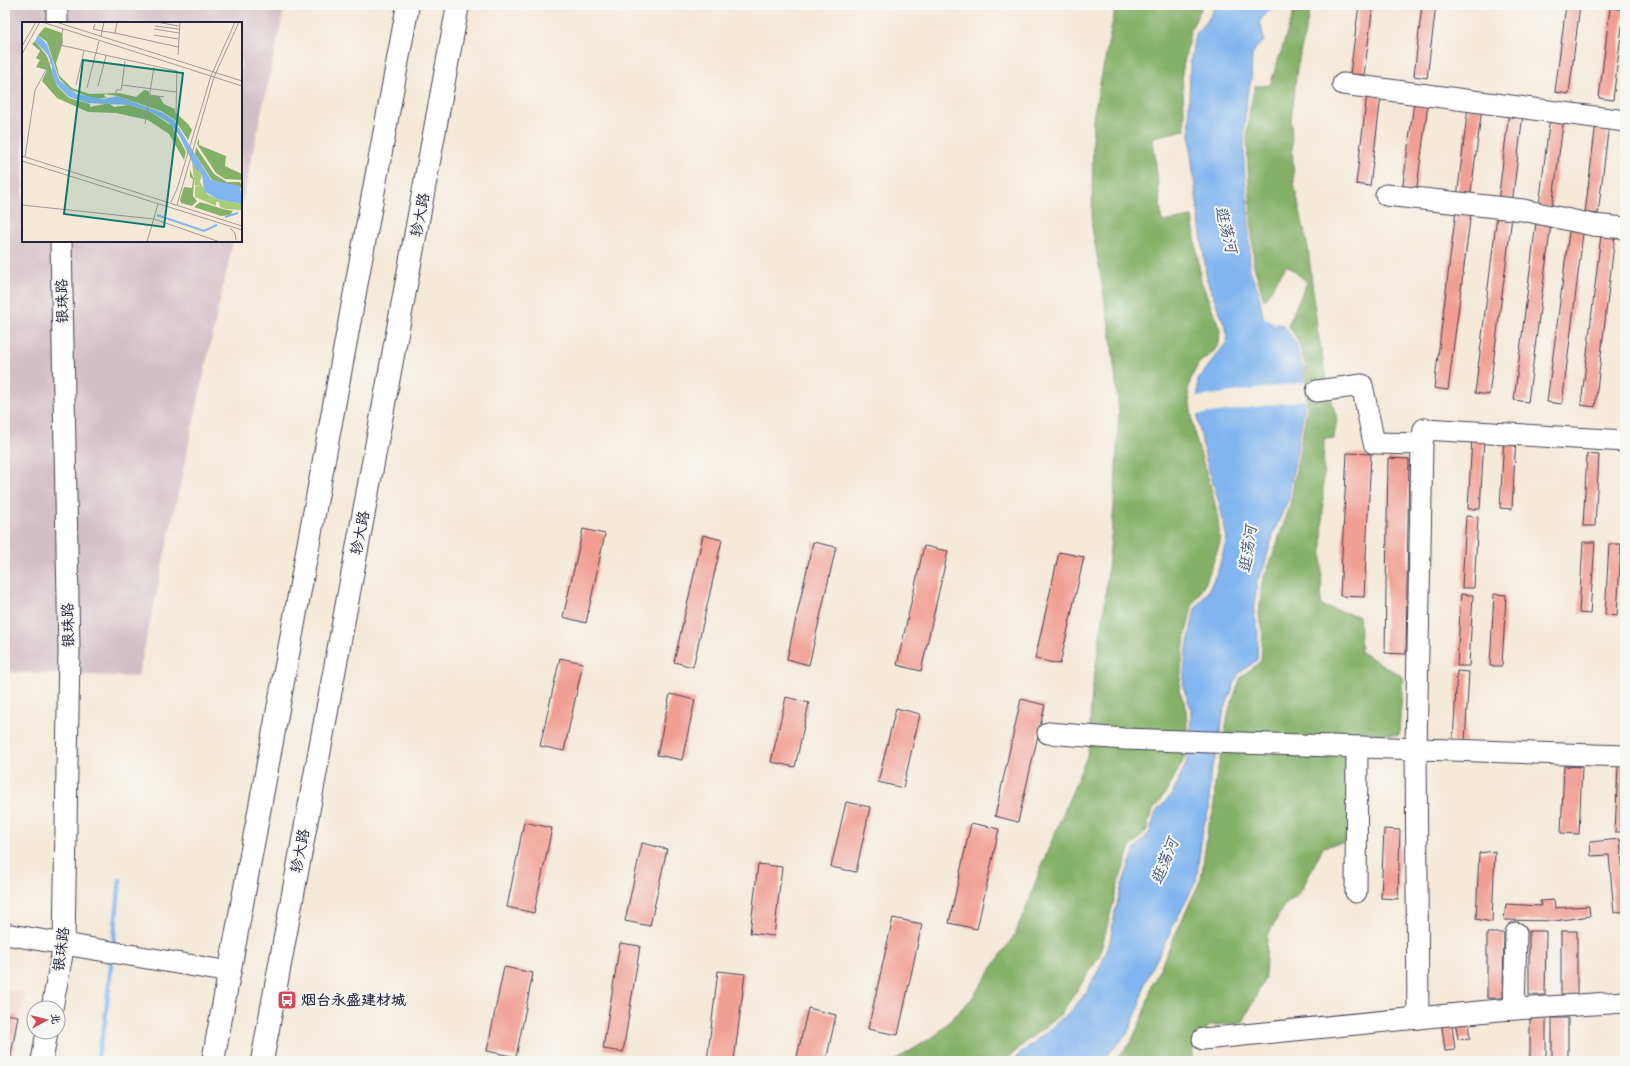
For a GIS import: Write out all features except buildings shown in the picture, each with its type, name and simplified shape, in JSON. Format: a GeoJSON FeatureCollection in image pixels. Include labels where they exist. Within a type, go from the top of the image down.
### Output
{"type":"FeatureCollection","features":[{"type":"Feature","properties":{"kind":"highway"},"geometry":{"type":"LineString","coordinates":[[213,1061],[408,5]]}},
{"type":"Feature","properties":{"kind":"highway","name":"轸大路"},"geometry":{"type":"LineString","coordinates":[[262,1061],[458,5]]}},
{"type":"Feature","properties":{"kind":"street"},"geometry":{"type":"LineString","coordinates":[[57,5],[57,22]]}},
{"type":"Feature","properties":{"kind":"street"},"geometry":{"type":"LineString","coordinates":[[1343,84],[1625,121]]}},
{"type":"Feature","properties":{"kind":"street"},"geometry":{"type":"LineString","coordinates":[[1386,195],[1523,210],[1593,225],[1625,228]]}},
{"type":"Feature","properties":{"kind":"street","name":"银珠路"},"geometry":{"type":"LineString","coordinates":[[55,1000],[72,945],[69,651],[61,242]]}},
{"type":"Feature","properties":{"kind":"street"},"geometry":{"type":"LineString","coordinates":[[1317,391],[1362,385],[1374,443],[1422,444]]}},
{"type":"Feature","properties":{"kind":"street"},"geometry":{"type":"LineString","coordinates":[[1418,1018],[1416,749],[1422,444],[1424,429],[1625,440]]}},
{"type":"Feature","properties":{"kind":"street"},"geometry":{"type":"LineString","coordinates":[[1048,733],[1147,740],[1625,756]]}},
{"type":"Feature","properties":{"kind":"street"},"geometry":{"type":"LineString","coordinates":[[1356,892],[1357,747]]}},
{"type":"Feature","properties":{"kind":"street"},"geometry":{"type":"LineString","coordinates":[[1514,1009],[1516,933]]}},
{"type":"Feature","properties":{"kind":"street"},"geometry":{"type":"LineString","coordinates":[[5,934],[230,972]]}},
{"type":"Feature","properties":{"kind":"street"},"geometry":{"type":"LineString","coordinates":[[1203,1040],[1514,1009],[1625,1002]]}},
{"type":"Feature","properties":{"kind":"street"},"geometry":{"type":"LineString","coordinates":[[42,1061],[46,1040]]}},
{"type":"Feature","properties":{"kind":"shaded area"},"geometry":{"type":"Polygon","coordinates":[[[5,5],[285,5],[242,201],[242,22],[22,22],[22,242],[233,242],[138,677],[5,672],[5,5]]]}},
{"type":"Feature","properties":{"kind":"shaded area"},"geometry":{"type":"Polygon","coordinates":[[[5,990],[25,993],[11,1061],[5,1061],[5,990]]]}},
{"type":"Feature","properties":{"kind":"green space"},"geometry":{"type":"Polygon","coordinates":[[[1116,5],[1203,5],[1191,29],[1182,73],[1185,130],[1153,137],[1162,222],[1192,217],[1201,281],[1220,329],[1219,344],[1214,351],[1198,364],[1190,381],[1188,391],[1195,436],[1212,491],[1218,518],[1220,543],[1206,582],[1192,606],[1184,644],[1179,691],[1186,706],[1187,725],[1184,759],[1168,789],[1151,813],[1147,830],[1131,847],[1119,881],[1099,957],[1061,1014],[1005,1061],[894,1061],[936,1035],[972,998],[1015,934],[1042,864],[1088,754],[1092,691],[1104,611],[1114,506],[1119,412],[1111,336],[1092,227],[1093,118],[1116,5]]]}},
{"type":"Feature","properties":{"kind":"green space"},"geometry":{"type":"Polygon","coordinates":[[[1296,5],[1311,5],[1297,68],[1291,121],[1294,184],[1308,248],[1317,327],[1329,396],[1337,418],[1334,439],[1324,438],[1321,606],[1359,616],[1361,652],[1403,677],[1399,735],[1356,732],[1346,842],[1323,847],[1300,893],[1283,907],[1267,937],[1265,978],[1243,1022],[1209,1026],[1193,1050],[1191,1061],[1114,1061],[1130,1044],[1144,1014],[1152,985],[1201,879],[1208,828],[1214,809],[1215,784],[1229,710],[1241,677],[1261,661],[1263,630],[1259,615],[1262,582],[1271,561],[1290,505],[1307,407],[1306,368],[1298,341],[1288,325],[1307,282],[1287,265],[1264,300],[1254,266],[1247,136],[1250,108],[1255,86],[1270,85],[1296,5]]]}},
{"type":"Feature","properties":{"kind":"water","name":"逛荡河"},"geometry":{"type":"Polygon","coordinates":[[[1215,5],[1275,5],[1260,20],[1264,41],[1256,48],[1252,55],[1251,80],[1247,97],[1244,129],[1244,167],[1249,224],[1250,272],[1258,290],[1263,317],[1271,323],[1283,325],[1296,344],[1304,372],[1304,408],[1288,500],[1274,531],[1264,567],[1257,581],[1254,613],[1258,630],[1257,660],[1238,674],[1224,711],[1215,759],[1210,774],[1209,809],[1203,828],[1196,881],[1145,982],[1139,1007],[1127,1034],[1102,1061],[1012,1061],[1072,1010],[1086,993],[1101,965],[1110,942],[1115,912],[1122,885],[1135,849],[1150,832],[1156,812],[1173,793],[1187,762],[1191,708],[1183,687],[1186,654],[1195,609],[1207,593],[1218,571],[1227,538],[1220,506],[1205,456],[1198,421],[1198,380],[1227,342],[1227,331],[1207,280],[1191,155],[1189,108],[1190,65],[1195,34],[1210,17],[1215,5]]]}},
{"type":"Feature","properties":{"kind":"pier"},"geometry":{"type":"Polygon","coordinates":[[[1306,382],[1306,400],[1196,415],[1196,397],[1306,382]]]}},
{"type":"Feature","properties":{"kind":"waterway"},"geometry":{"type":"LineString","coordinates":[[113,947],[120,880]]}},
{"type":"Feature","properties":{"kind":"waterway"},"geometry":{"type":"LineString","coordinates":[[97,1061],[105,1022],[112,957]]}},
{"type":"Feature","properties":{"kind":"place","name":"烟台永盛建材城"},"geometry":{"type":"Point","coordinates":[287,1000]}}]}
